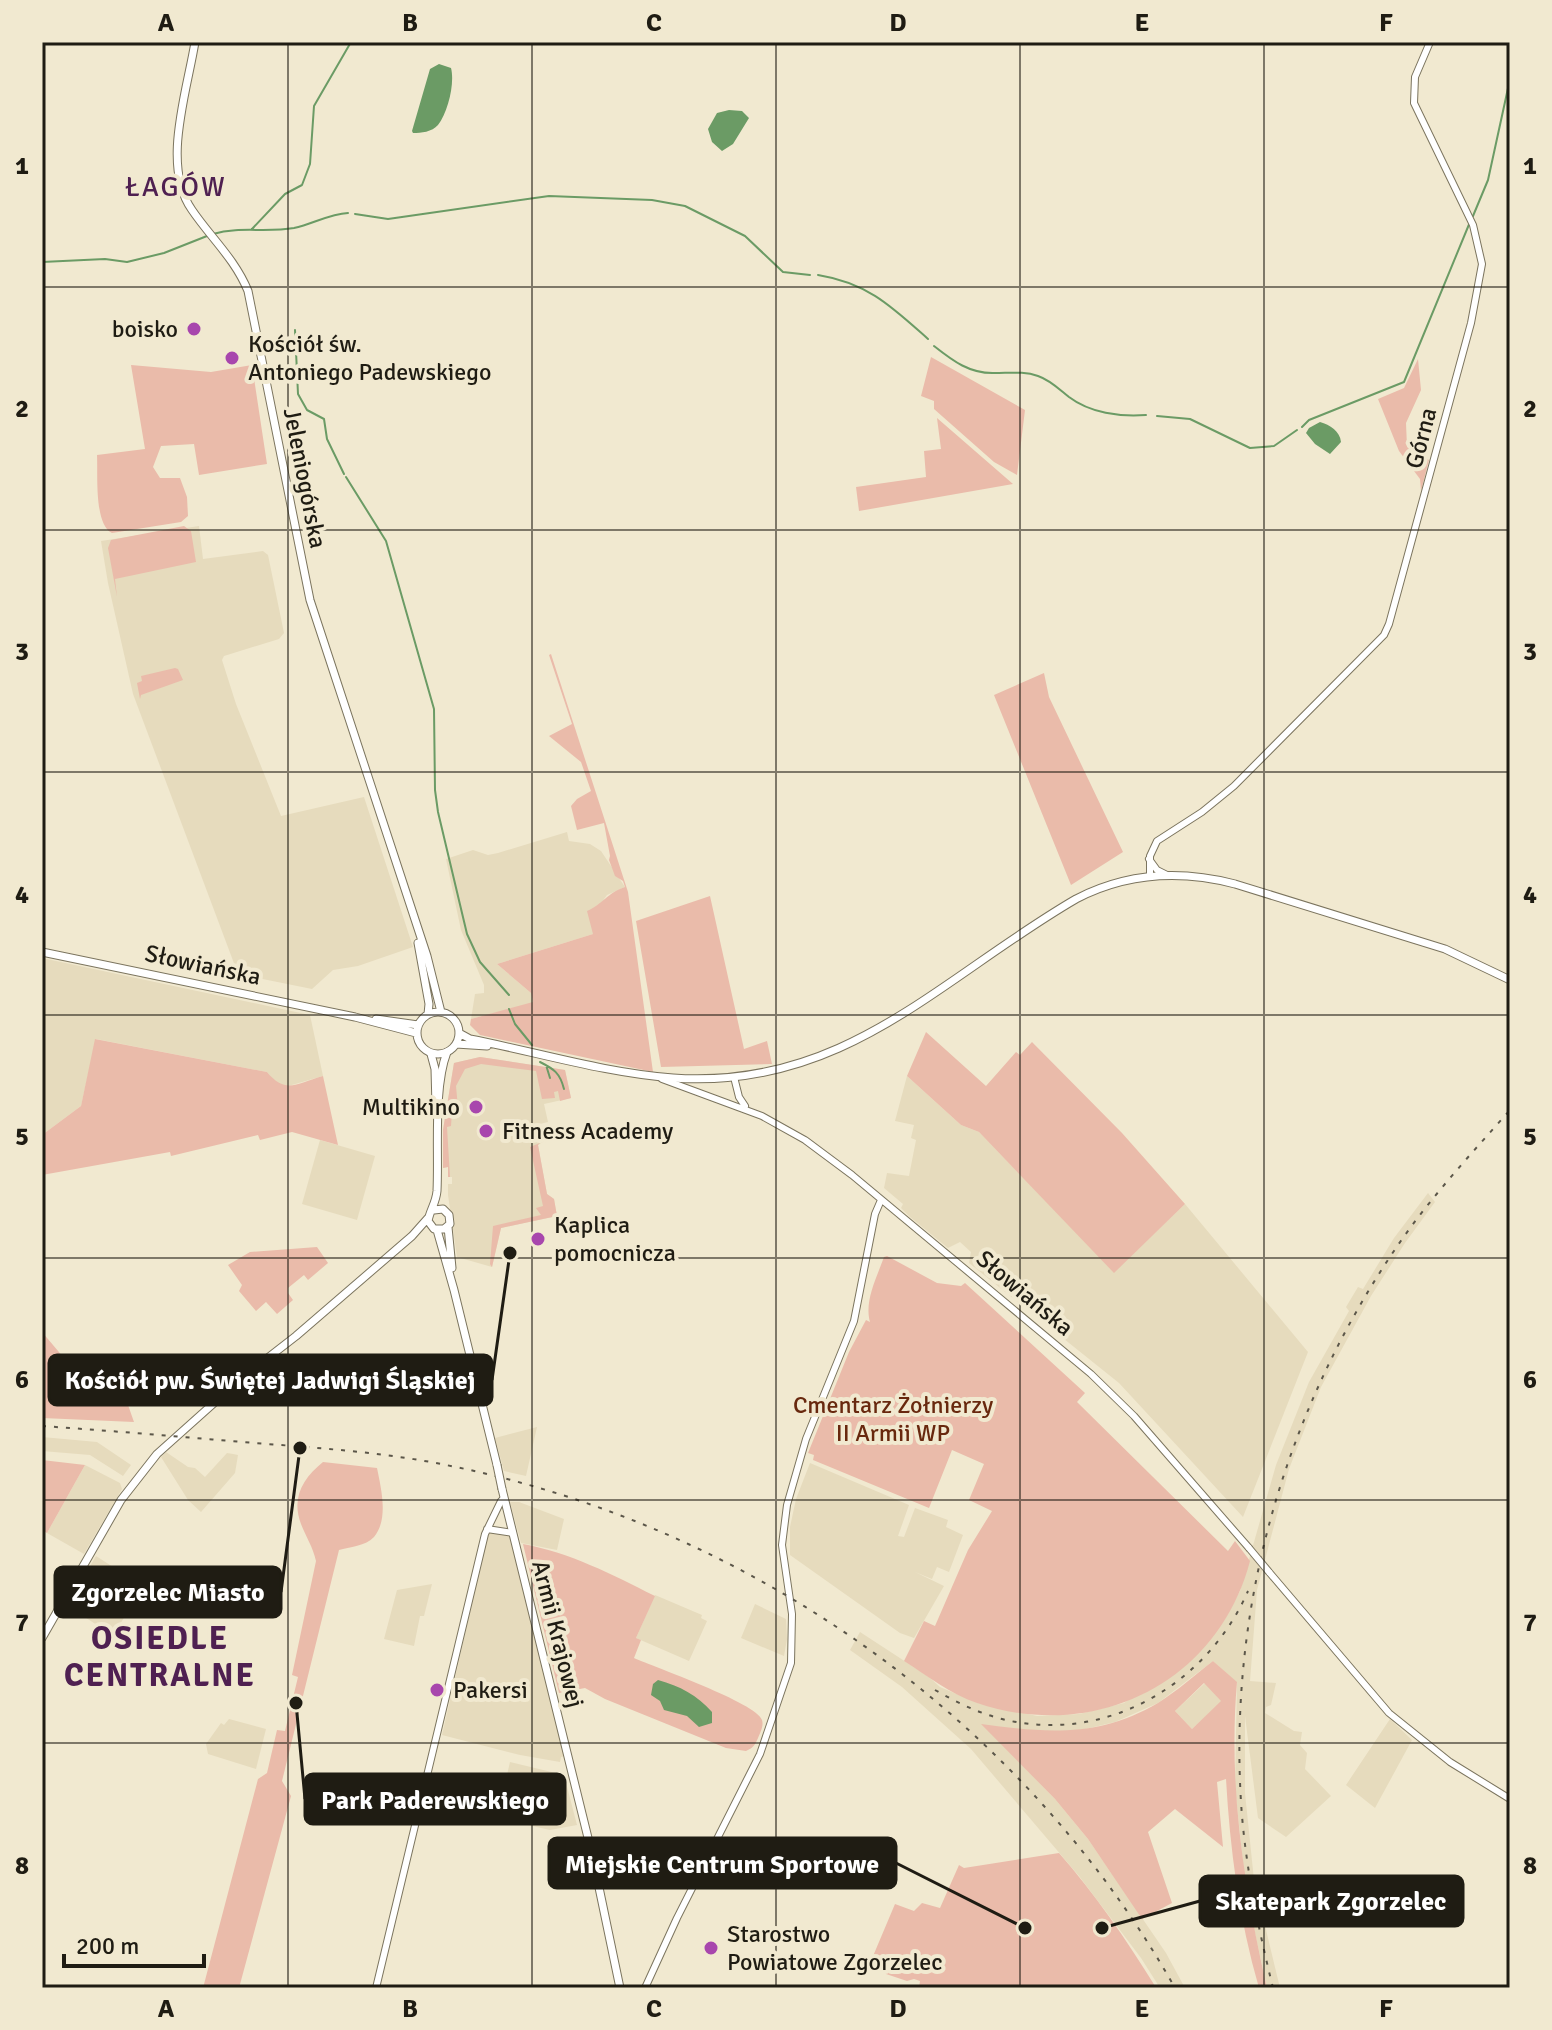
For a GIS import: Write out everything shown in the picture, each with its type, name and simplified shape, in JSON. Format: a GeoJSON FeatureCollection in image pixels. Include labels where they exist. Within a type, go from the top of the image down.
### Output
{"type":"FeatureCollection","features":[{"type":"Feature","properties":{"kind":"main road","name":"Jeleniogórska"},"geometry":{"type":"LineString","coordinates":[[195,42],[177,147],[177,172],[184,197],[235,263],[248,291],[310,600],[441,1012]]}},
{"type":"Feature","properties":{"kind":"main road"},"geometry":{"type":"LineString","coordinates":[[42,1638],[121,1500],[157,1454],[242,1378],[306,1328],[412,1236],[434,1210],[437,1189],[435,1069],[431,1054],[419,1044],[417,1029],[428,1014],[441,1012],[453,1019],[459,1033],[470,1039],[656,1077],[748,1075],[807,1062],[864,1038],[1076,899],[1111,884],[1169,875],[1210,878],[1258,890],[1437,947],[1510,980]]}},
{"type":"Feature","properties":{"kind":"main road","name":"Jeleniogórska"},"geometry":{"type":"LineString","coordinates":[[416,929],[428,1014]]}},
{"type":"Feature","properties":{"kind":"main road","name":"Słowiańska"},"geometry":{"type":"LineString","coordinates":[[42,952],[417,1029]]}},
{"type":"Feature","properties":{"kind":"main road"},"geometry":{"type":"LineString","coordinates":[[431,1054],[447,1052],[456,1044],[459,1033]]}},
{"type":"Feature","properties":{"kind":"main road"},"geometry":{"type":"LineString","coordinates":[[456,1044],[537,1053]]}},
{"type":"Feature","properties":{"kind":"main road"},"geometry":{"type":"LineString","coordinates":[[437,1129],[447,1052]]}},
{"type":"Feature","properties":{"kind":"main road"},"geometry":{"type":"LineString","coordinates":[[412,1236],[448,1227],[450,1218],[443,1209],[437,1189]]}},
{"type":"Feature","properties":{"kind":"main road"},"geometry":{"type":"LineString","coordinates":[[434,1210],[443,1209]]}},
{"type":"Feature","properties":{"kind":"main road"},"geometry":{"type":"LineString","coordinates":[[428,1218],[435,1230]]}},
{"type":"Feature","properties":{"kind":"main road","name":"Armii Krajowej"},"geometry":{"type":"LineString","coordinates":[[448,1227],[447,1242],[454,1290]]}},
{"type":"Feature","properties":{"kind":"main road","name":"Armii Krajowej"},"geometry":{"type":"LineString","coordinates":[[435,1230],[454,1290],[592,1854],[620,1988]]}},
{"type":"Feature","properties":{"kind":"street","name":"Górna"},"geometry":{"type":"LineString","coordinates":[[1149,859],[1161,837],[1202,812],[1234,786],[1387,629],[1471,323],[1480,277],[1480,254],[1473,225],[1414,103],[1415,77],[1430,42]]}},
{"type":"Feature","properties":{"kind":"street"},"geometry":{"type":"LineString","coordinates":[[1149,859],[1157,870],[1169,875]]}},
{"type":"Feature","properties":{"kind":"street"},"geometry":{"type":"LineString","coordinates":[[1149,859],[1150,876]]}},
{"type":"Feature","properties":{"kind":"street"},"geometry":{"type":"LineString","coordinates":[[738,1095],[748,1075]]}},
{"type":"Feature","properties":{"kind":"street"},"geometry":{"type":"LineString","coordinates":[[656,1077],[747,1109]]}},
{"type":"Feature","properties":{"kind":"street","name":"Słowiańska"},"geometry":{"type":"LineString","coordinates":[[734,1077],[738,1095],[747,1109],[818,1149],[1091,1374],[1134,1416],[1389,1713],[1450,1762],[1510,1799]]}},
{"type":"Feature","properties":{"kind":"street"},"geometry":{"type":"LineString","coordinates":[[645,1988],[683,1905],[760,1754],[791,1663],[792,1614],[782,1545],[787,1505],[806,1439],[854,1321],[875,1214],[881,1200]]}},
{"type":"Feature","properties":{"kind":"street"},"geometry":{"type":"LineString","coordinates":[[376,1988],[487,1529],[504,1498]]}},
{"type":"Feature","properties":{"kind":"street"},"geometry":{"type":"LineString","coordinates":[[487,1529],[513,1533]]}},
{"type":"Feature","properties":{"kind":"shaded area"},"geometry":{"type":"Polygon","coordinates":[[[439,64],[451,68],[452,74],[445,113],[433,129],[413,133],[430,69],[439,64]]]}},
{"type":"Feature","properties":{"kind":"shaded area"},"geometry":{"type":"Polygon","coordinates":[[[742,111],[749,118],[733,144],[722,151],[712,142],[708,129],[717,113],[742,111]]]}},
{"type":"Feature","properties":{"kind":"shaded area"},"geometry":{"type":"Polygon","coordinates":[[[1320,422],[1334,429],[1340,438],[1341,442],[1330,454],[1306,433],[1320,422]]]}},
{"type":"Feature","properties":{"kind":"shaded area"},"geometry":{"type":"Polygon","coordinates":[[[199,526],[203,559],[263,551],[268,555],[284,633],[279,639],[224,656],[222,660],[236,704],[281,816],[364,797],[413,947],[358,966],[333,970],[312,989],[238,974],[133,694],[101,541],[199,526]]]}},
{"type":"Feature","properties":{"kind":"shaded area"},"geometry":{"type":"Polygon","coordinates":[[[567,832],[569,841],[590,844],[601,851],[625,887],[607,895],[599,906],[593,934],[497,964],[531,993],[533,1003],[471,1019],[475,994],[484,993],[484,985],[461,930],[446,859],[473,850],[488,855],[498,853],[567,832]]]}},
{"type":"Feature","properties":{"kind":"shaded area"},"geometry":{"type":"Polygon","coordinates":[[[42,958],[310,1015],[323,1076],[285,1087],[278,1085],[267,1072],[96,1039],[81,1106],[42,1135],[42,958]]]}},
{"type":"Feature","properties":{"kind":"shaded area"},"geometry":{"type":"Polygon","coordinates":[[[480,1057],[565,1070],[571,1098],[544,1104],[548,1122],[540,1124],[544,1141],[538,1145],[547,1194],[554,1199],[557,1216],[501,1228],[492,1267],[457,1257],[448,1195],[452,1177],[448,1177],[448,1167],[443,1168],[443,1130],[454,1063],[480,1057]]]}},
{"type":"Feature","properties":{"kind":"shaded area"},"geometry":{"type":"Polygon","coordinates":[[[907,1076],[961,1125],[979,1132],[1114,1272],[1185,1204],[1308,1352],[1243,1517],[1119,1383],[969,1263],[971,1252],[960,1242],[948,1248],[910,1217],[901,1208],[903,1204],[884,1188],[887,1173],[909,1176],[916,1140],[911,1138],[914,1125],[895,1121],[907,1076]]]}},
{"type":"Feature","properties":{"kind":"shaded area"},"geometry":{"type":"Polygon","coordinates":[[[320,1140],[375,1156],[357,1220],[302,1204],[320,1140]]]}},
{"type":"Feature","properties":{"kind":"shaded area"},"geometry":{"type":"Polygon","coordinates":[[[1428,1193],[1435,1202],[1371,1296],[1321,1387],[1289,1469],[1257,1590],[1250,1681],[1276,1683],[1271,1705],[1266,1707],[1265,1713],[1294,1731],[1302,1732],[1300,1745],[1307,1753],[1305,1769],[1331,1796],[1286,1837],[1258,1818],[1245,1716],[1245,1793],[1254,1880],[1280,1988],[1267,1988],[1246,1892],[1235,1787],[1237,1683],[1213,1661],[1158,1703],[1115,1722],[1073,1732],[1040,1733],[983,1725],[1055,1799],[1088,1839],[1166,1953],[1185,1988],[1160,1988],[1079,1876],[971,1749],[902,1687],[850,1650],[860,1632],[940,1687],[978,1703],[1037,1716],[1079,1714],[1124,1703],[1201,1649],[1225,1619],[1240,1591],[1276,1465],[1309,1382],[1349,1311],[1346,1307],[1358,1287],[1363,1289],[1394,1238],[1428,1193]]]}},
{"type":"Feature","properties":{"kind":"shaded area"},"geometry":{"type":"Polygon","coordinates":[[[537,1427],[526,1476],[504,1471],[495,1438],[537,1427]]]}},
{"type":"Feature","properties":{"kind":"shaded area"},"geometry":{"type":"Polygon","coordinates":[[[42,1437],[97,1442],[131,1465],[123,1476],[90,1455],[42,1451],[42,1437]]]}},
{"type":"Feature","properties":{"kind":"shaded area"},"geometry":{"type":"Polygon","coordinates":[[[166,1452],[205,1477],[227,1453],[238,1455],[235,1473],[201,1512],[188,1500],[161,1457],[166,1452]]]}},
{"type":"Feature","properties":{"kind":"shaded area"},"geometry":{"type":"Polygon","coordinates":[[[810,1463],[909,1505],[898,1536],[904,1537],[915,1508],[948,1520],[946,1527],[963,1535],[949,1572],[937,1567],[932,1579],[915,1572],[944,1586],[914,1638],[900,1633],[790,1555],[790,1527],[796,1499],[810,1463]]]}},
{"type":"Feature","properties":{"kind":"shaded area"},"geometry":{"type":"Polygon","coordinates":[[[85,1465],[120,1483],[122,1489],[84,1554],[47,1533],[85,1465]]]}},
{"type":"Feature","properties":{"kind":"shaded area"},"geometry":{"type":"Polygon","coordinates":[[[510,1502],[519,1502],[564,1519],[557,1550],[521,1543],[510,1502]]]}},
{"type":"Feature","properties":{"kind":"shaded area"},"geometry":{"type":"Polygon","coordinates":[[[488,1533],[510,1536],[512,1540],[565,1756],[561,1757],[560,1762],[442,1735],[488,1533]]]}},
{"type":"Feature","properties":{"kind":"shaded area"},"geometry":{"type":"Polygon","coordinates":[[[96,1556],[138,1583],[133,1592],[137,1595],[129,1609],[83,1578],[96,1556]]]}},
{"type":"Feature","properties":{"kind":"shaded area"},"geometry":{"type":"Polygon","coordinates":[[[432,1584],[424,1616],[420,1616],[414,1646],[384,1639],[397,1590],[432,1584]]]}},
{"type":"Feature","properties":{"kind":"shaded area"},"geometry":{"type":"Polygon","coordinates":[[[79,1585],[126,1614],[118,1628],[106,1631],[68,1606],[79,1585]]]}},
{"type":"Feature","properties":{"kind":"shaded area"},"geometry":{"type":"Polygon","coordinates":[[[655,1595],[702,1615],[701,1618],[707,1621],[689,1661],[636,1638],[655,1595]]]}},
{"type":"Feature","properties":{"kind":"shaded area"},"geometry":{"type":"Polygon","coordinates":[[[755,1604],[786,1619],[784,1656],[741,1638],[755,1604]]]}},
{"type":"Feature","properties":{"kind":"shaded area"},"geometry":{"type":"Polygon","coordinates":[[[658,1680],[694,1696],[712,1712],[712,1723],[699,1727],[687,1716],[664,1710],[660,1701],[651,1695],[653,1684],[658,1680]]]}},
{"type":"Feature","properties":{"kind":"shaded area"},"geometry":{"type":"Polygon","coordinates":[[[1205,1683],[1222,1701],[1192,1729],[1175,1711],[1205,1683]]]}},
{"type":"Feature","properties":{"kind":"shaded area"},"geometry":{"type":"Polygon","coordinates":[[[229,1719],[266,1729],[256,1769],[208,1754],[206,1744],[221,1723],[224,1725],[229,1719]]]}},
{"type":"Feature","properties":{"kind":"shaded area"},"geometry":{"type":"Polygon","coordinates":[[[1390,1719],[1412,1740],[1375,1808],[1346,1785],[1390,1719]]]}},
{"type":"Feature","properties":{"kind":"shaded area"},"geometry":{"type":"Polygon","coordinates":[[[510,1762],[564,1775],[577,1825],[550,1830],[497,1818],[510,1762]]]}},
{"type":"Feature","properties":{"kind":"green space"},"geometry":{"type":"Polygon","coordinates":[[[931,357],[1025,410],[1017,475],[994,462],[934,409],[934,401],[921,396],[931,357]]]}},
{"type":"Feature","properties":{"kind":"green space"},"geometry":{"type":"Polygon","coordinates":[[[1418,359],[1421,390],[1406,423],[1407,447],[1429,460],[1421,491],[1420,479],[1399,451],[1378,399],[1404,388],[1418,359]]]}},
{"type":"Feature","properties":{"kind":"green space"},"geometry":{"type":"Polygon","coordinates":[[[131,365],[211,372],[252,365],[267,464],[199,475],[194,444],[161,446],[153,467],[160,478],[180,478],[187,497],[188,516],[181,522],[112,533],[106,528],[100,510],[97,455],[145,449],[131,365]]]}},
{"type":"Feature","properties":{"kind":"green space"},"geometry":{"type":"Polygon","coordinates":[[[937,418],[1013,484],[859,511],[856,487],[926,477],[924,451],[941,449],[937,418]]]}},
{"type":"Feature","properties":{"kind":"green space"},"geometry":{"type":"Polygon","coordinates":[[[184,526],[191,531],[196,562],[115,579],[117,597],[108,548],[111,540],[184,526]]]}},
{"type":"Feature","properties":{"kind":"green space"},"geometry":{"type":"Polygon","coordinates":[[[551,654],[628,892],[653,1072],[480,1035],[470,1025],[471,1019],[533,1002],[531,993],[497,964],[593,934],[587,911],[625,887],[623,881],[615,876],[609,860],[604,823],[577,830],[571,806],[591,791],[581,762],[549,736],[572,724],[551,654]]]}},
{"type":"Feature","properties":{"kind":"green space"},"geometry":{"type":"Polygon","coordinates":[[[175,668],[183,680],[141,695],[140,699],[137,683],[142,681],[141,676],[175,668]]]}},
{"type":"Feature","properties":{"kind":"green space"},"geometry":{"type":"Polygon","coordinates":[[[1044,673],[1049,697],[1123,852],[1071,885],[994,695],[1044,673]]]}},
{"type":"Feature","properties":{"kind":"green space"},"geometry":{"type":"Polygon","coordinates":[[[710,896],[744,1049],[767,1041],[772,1064],[661,1067],[636,921],[710,896]]]}},
{"type":"Feature","properties":{"kind":"green space"},"geometry":{"type":"Polygon","coordinates":[[[926,1032],[986,1086],[1016,1052],[1020,1055],[1032,1042],[1122,1133],[1185,1204],[1114,1273],[979,1132],[961,1125],[907,1076],[926,1032]]]}},
{"type":"Feature","properties":{"kind":"green space"},"geometry":{"type":"Polygon","coordinates":[[[95,1039],[267,1072],[286,1085],[323,1076],[338,1145],[292,1132],[260,1140],[258,1135],[171,1156],[170,1152],[42,1175],[42,1135],[81,1106],[95,1039]]]}},
{"type":"Feature","properties":{"kind":"green space"},"geometry":{"type":"Polygon","coordinates":[[[480,1057],[565,1070],[571,1098],[560,1101],[558,1091],[554,1092],[555,1098],[542,1099],[536,1071],[481,1064],[465,1069],[456,1086],[458,1108],[452,1111],[451,1126],[447,1127],[450,1177],[448,1177],[448,1167],[443,1168],[443,1130],[454,1063],[480,1057]]]}},
{"type":"Feature","properties":{"kind":"green space"},"geometry":{"type":"Polygon","coordinates":[[[540,1143],[547,1194],[554,1199],[557,1216],[501,1228],[492,1267],[493,1226],[541,1215],[536,1208],[543,1206],[530,1147],[540,1143]]]}},
{"type":"Feature","properties":{"kind":"green space"},"geometry":{"type":"Polygon","coordinates":[[[317,1247],[328,1263],[308,1280],[304,1275],[288,1288],[293,1300],[277,1314],[266,1302],[256,1311],[239,1291],[242,1285],[228,1265],[250,1252],[317,1247]]]}},
{"type":"Feature","properties":{"kind":"green space","name":"Cmentarz Żołnierzy II Armii WP"},"geometry":{"type":"Polygon","coordinates":[[[887,1256],[937,1283],[961,1286],[965,1283],[1085,1393],[1077,1402],[1228,1551],[1235,1541],[1250,1561],[1234,1604],[1210,1640],[1181,1670],[1146,1693],[1107,1708],[1065,1715],[1021,1713],[967,1699],[904,1661],[924,1621],[935,1626],[968,1550],[992,1511],[969,1500],[984,1464],[952,1450],[929,1508],[813,1460],[814,1455],[808,1453],[849,1352],[866,1320],[870,1322],[870,1297],[887,1256]]]}},
{"type":"Feature","properties":{"kind":"green space"},"geometry":{"type":"Polygon","coordinates":[[[42,1332],[102,1403],[128,1405],[134,1422],[42,1418],[42,1332]]]}},
{"type":"Feature","properties":{"kind":"green space"},"geometry":{"type":"Polygon","coordinates":[[[42,1460],[85,1465],[47,1533],[42,1530],[42,1460]]]}},
{"type":"Feature","properties":{"kind":"green space"},"geometry":{"type":"Polygon","coordinates":[[[323,1462],[377,1468],[383,1513],[379,1530],[371,1540],[339,1550],[282,1781],[291,1796],[239,1988],[203,1988],[258,1779],[267,1773],[277,1730],[285,1731],[298,1677],[292,1675],[316,1561],[298,1515],[298,1497],[310,1475],[323,1462]]]}},
{"type":"Feature","properties":{"kind":"green space"},"geometry":{"type":"Polygon","coordinates":[[[523,1544],[607,1572],[655,1596],[636,1638],[641,1640],[634,1658],[725,1695],[756,1713],[762,1725],[754,1746],[746,1751],[726,1748],[585,1688],[559,1693],[523,1544]]]}},
{"type":"Feature","properties":{"kind":"green space"},"geometry":{"type":"Polygon","coordinates":[[[1213,1661],[1237,1682],[1236,1798],[1251,1912],[1267,1988],[1259,1988],[1241,1910],[1226,1779],[1217,1782],[1223,1847],[1175,1809],[1148,1832],[1172,1903],[1142,1919],[1088,1839],[1055,1799],[981,1724],[1050,1731],[1114,1722],[1158,1703],[1213,1661]],[[1204,1683],[1175,1711],[1192,1729],[1221,1701],[1204,1683]]]}},
{"type":"Feature","properties":{"kind":"green space"},"geometry":{"type":"Polygon","coordinates":[[[1059,1853],[1110,1917],[1155,1986],[919,1988],[920,1981],[907,1981],[868,1968],[895,1904],[914,1911],[922,1903],[940,1908],[959,1865],[964,1868],[1059,1853]]]}},
{"type":"Feature","properties":{"kind":"waterway"},"geometry":{"type":"LineString","coordinates":[[252,229],[285,194],[302,185],[310,164],[314,106],[351,42]]}},
{"type":"Feature","properties":{"kind":"waterway"},"geometry":{"type":"LineString","coordinates":[[1473,216],[1488,180],[1510,79]]}},
{"type":"Feature","properties":{"kind":"waterway"},"geometry":{"type":"LineString","coordinates":[[355,214],[388,219],[549,196],[652,200],[685,206],[745,236],[783,272],[810,275]]}},
{"type":"Feature","properties":{"kind":"waterway"},"geometry":{"type":"LineString","coordinates":[[213,234],[233,230],[294,228],[348,213]]}},
{"type":"Feature","properties":{"kind":"waterway"},"geometry":{"type":"LineString","coordinates":[[1302,427],[1309,420],[1404,382],[1470,222]]}},
{"type":"Feature","properties":{"kind":"waterway"},"geometry":{"type":"LineString","coordinates":[[42,262],[105,259],[127,262],[164,253],[207,236]]}},
{"type":"Feature","properties":{"kind":"waterway"},"geometry":{"type":"LineString","coordinates":[[818,275],[865,290],[891,307],[928,339]]}},
{"type":"Feature","properties":{"kind":"waterway"},"geometry":{"type":"LineString","coordinates":[[295,330],[298,394],[307,410],[324,419],[327,439],[344,474]]}},
{"type":"Feature","properties":{"kind":"waterway"},"geometry":{"type":"LineString","coordinates":[[934,346],[970,369],[986,373],[1033,374],[1077,402],[1096,410],[1146,415]]}},
{"type":"Feature","properties":{"kind":"waterway"},"geometry":{"type":"LineString","coordinates":[[1157,416],[1190,419],[1250,448],[1274,446],[1297,430]]}},
{"type":"Feature","properties":{"kind":"waterway"},"geometry":{"type":"LineString","coordinates":[[346,477],[386,541],[434,709],[438,812],[467,934],[480,962],[509,995]]}},
{"type":"Feature","properties":{"kind":"waterway"},"geometry":{"type":"LineString","coordinates":[[509,1009],[515,1024],[532,1045]]}},
{"type":"Feature","properties":{"kind":"waterway"},"geometry":{"type":"LineString","coordinates":[[540,1062],[556,1072],[564,1089]]}},
{"type":"Feature","properties":{"kind":"waterway"},"geometry":{"type":"LineString","coordinates":[[546,1065],[550,1078]]}},
{"type":"Feature","properties":{"kind":"railway"},"geometry":{"type":"LineString","coordinates":[[1273,1988],[1247,1859],[1239,1740],[1244,1664],[1254,1590],[1271,1517],[1294,1445],[1323,1376],[1358,1309],[1424,1210],[1510,1110]]}},
{"type":"Feature","properties":{"kind":"railway"},"geometry":{"type":"LineString","coordinates":[[42,1426],[349,1451],[441,1464],[554,1492],[663,1533],[767,1584],[865,1646],[956,1719],[1039,1800],[1112,1890],[1175,1988]]}},
{"type":"Feature","properties":{"kind":"railway"},"geometry":{"type":"LineString","coordinates":[[935,1690],[993,1717],[1040,1725],[1078,1723],[1114,1715],[1148,1700],[1179,1680],[1207,1654],[1230,1625],[1248,1591]]}},
{"type":"Feature","properties":{"kind":"place","name":"boisko"},"geometry":{"type":"Point","coordinates":[194,329]}},
{"type":"Feature","properties":{"kind":"place","name":"Kościół św. Antoniego Padewskiego"},"geometry":{"type":"Point","coordinates":[232,358]}},
{"type":"Feature","properties":{"kind":"place","name":"Multikino"},"geometry":{"type":"Point","coordinates":[476,1107]}},
{"type":"Feature","properties":{"kind":"place","name":"Fitness Academy"},"geometry":{"type":"Point","coordinates":[486,1131]}},
{"type":"Feature","properties":{"kind":"place","name":"Kaplica pomocnicza"},"geometry":{"type":"Point","coordinates":[538,1239]}},
{"type":"Feature","properties":{"kind":"place","name":"Kościół pw. Świętej Jadwigi Śląskiej"},"geometry":{"type":"Point","coordinates":[510,1253]}},
{"type":"Feature","properties":{"kind":"place","name":"Zgorzelec Miasto"},"geometry":{"type":"Point","coordinates":[300,1448]}},
{"type":"Feature","properties":{"kind":"place","name":"Pakersi"},"geometry":{"type":"Point","coordinates":[437,1690]}},
{"type":"Feature","properties":{"kind":"place","name":"Park Paderewskiego"},"geometry":{"type":"Point","coordinates":[296,1703]}},
{"type":"Feature","properties":{"kind":"place","name":"Miejskie Centrum Sportowe"},"geometry":{"type":"Point","coordinates":[1025,1928]}},
{"type":"Feature","properties":{"kind":"place","name":"Skatepark Zgorzelec"},"geometry":{"type":"Point","coordinates":[1102,1928]}},
{"type":"Feature","properties":{"kind":"place","name":"Starostwo Powiatowe Zgorzelec"},"geometry":{"type":"Point","coordinates":[711,1948]}},
{"type":"Feature","properties":{"kind":"district","name":"ŁAGÓW"},"geometry":{"type":"Point","coordinates":[176,187]}},
{"type":"Feature","properties":{"kind":"district","name":"OSIEDLE CENTRALNE"},"geometry":{"type":"Point","coordinates":[160,1656]}}]}
